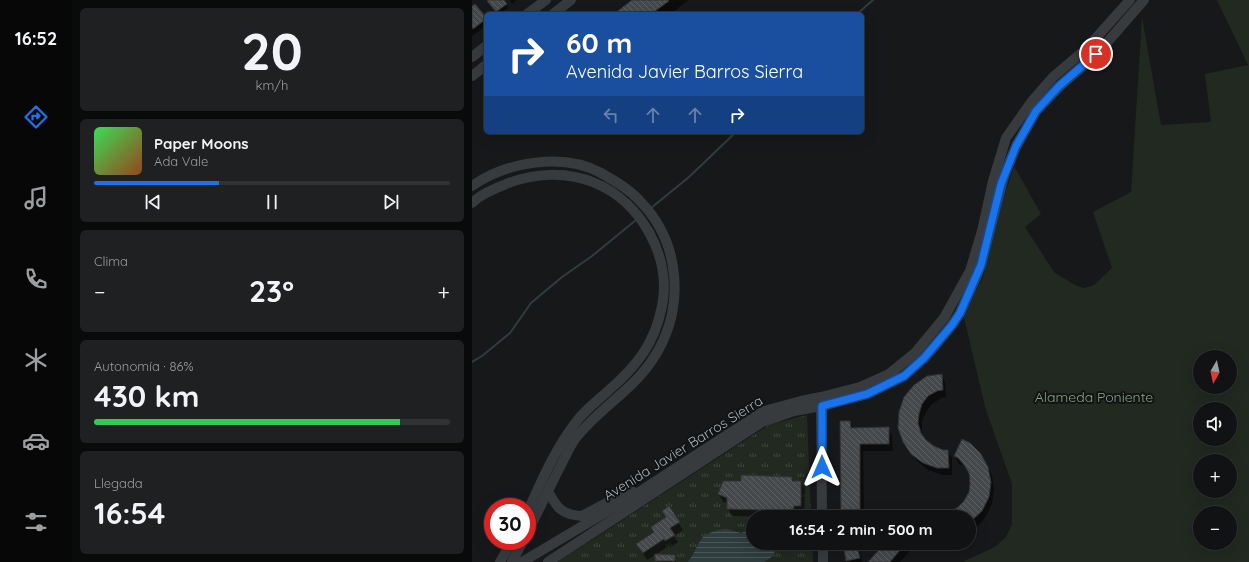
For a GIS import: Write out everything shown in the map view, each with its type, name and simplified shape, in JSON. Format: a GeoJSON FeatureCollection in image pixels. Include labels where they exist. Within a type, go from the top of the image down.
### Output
{"type":"FeatureCollection","features":[{"type":"Feature","properties":{"kind":"street"},"geometry":{"type":"LineString","coordinates":[[531,12],[546,0]]}},
{"type":"Feature","properties":{"kind":"street"},"geometry":{"type":"LineString","coordinates":[[556,12],[571,0]]}},
{"type":"Feature","properties":{"kind":"street","name":"Avenida Javier Barros Sierra"},"geometry":{"type":"LineString","coordinates":[[548,562],[762,422],[821,402],[889,374],[915,353],[944,318],[972,265],[982,231],[993,181],[1006,138],[1032,101],[1053,77],[1086,49],[1130,0]]}},
{"type":"Feature","properties":{"kind":"street","name":"Avenida Javier Barros Sierra"},"geometry":{"type":"LineString","coordinates":[[522,562],[633,496],[764,411],[801,401],[821,402],[867,394],[904,376],[924,358],[952,325],[960,313],[981,265],[1005,173],[1016,146],[1036,111],[1059,86],[1096,54],[1144,0]]}},
{"type":"Feature","properties":{"kind":"street"},"geometry":{"type":"LineString","coordinates":[[472,57],[484,48]]}},
{"type":"Feature","properties":{"kind":"street"},"geometry":{"type":"LineString","coordinates":[[472,76],[484,67]]}},
{"type":"Feature","properties":{"kind":"street"},"geometry":{"type":"LineString","coordinates":[[472,186],[481,179],[517,165],[547,161],[575,164],[598,171],[621,184],[640,201],[659,224],[669,248],[674,270],[674,307],[670,325],[663,342],[652,360],[637,379],[617,399],[595,416],[574,440],[536,515]]}},
{"type":"Feature","properties":{"kind":"street"},"geometry":{"type":"LineString","coordinates":[[472,203],[487,193],[521,178],[546,174],[572,176],[595,183],[615,194],[634,211],[657,249],[664,270],[663,305],[653,338],[639,360],[627,374],[587,409],[564,438],[534,498]]}},
{"type":"Feature","properties":{"kind":"street"},"geometry":{"type":"LineString","coordinates":[[821,402],[822,510]]}},
{"type":"Feature","properties":{"kind":"street"},"geometry":{"type":"LineString","coordinates":[[548,491],[553,501],[564,512],[575,516],[582,516],[676,468]]}},
{"type":"Feature","properties":{"kind":"street"},"geometry":{"type":"LineString","coordinates":[[500,562],[507,550]]}},
{"type":"Feature","properties":{"kind":"street"},"geometry":{"type":"LineString","coordinates":[[512,562],[518,550]]}},
{"type":"Feature","properties":{"kind":"street"},"geometry":{"type":"LineString","coordinates":[[823,550],[823,562]]}},
{"type":"Feature","properties":{"kind":"green space","name":"Alameda Poniente"},"geometry":{"type":"Polygon","coordinates":[[[1217,0],[1249,0],[1249,562],[962,562],[995,547],[1006,537],[1012,524],[1012,484],[985,407],[963,313],[983,278],[996,222],[1014,166],[1041,214],[1025,227],[1054,272],[1075,285],[1084,288],[1094,285],[1112,268],[1093,212],[1131,192],[1142,17],[1161,125],[1211,122],[1205,74],[1248,65],[1217,0]]]}},
{"type":"Feature","properties":{"kind":"green space"},"geometry":{"type":"Polygon","coordinates":[[[807,415],[811,510],[746,510],[746,550],[812,550],[813,562],[558,562],[770,424],[807,415]]]}},
{"type":"Feature","properties":{"kind":"shaded area"},"geometry":{"type":"Polygon","coordinates":[[[726,529],[741,533],[746,531],[746,550],[775,550],[773,556],[764,562],[688,562],[701,539],[716,531],[726,529]]]}},
{"type":"Feature","properties":{"kind":"building"},"geometry":{"type":"Polygon","coordinates":[[[504,0],[507,4],[496,12],[487,1],[504,0]]]}},
{"type":"Feature","properties":{"kind":"building"},"geometry":{"type":"Polygon","coordinates":[[[632,0],[669,1],[654,12],[617,12],[632,0]]]}},
{"type":"Feature","properties":{"kind":"building"},"geometry":{"type":"Polygon","coordinates":[[[475,4],[484,15],[484,21],[473,29],[472,27],[472,6],[475,4]]]}},
{"type":"Feature","properties":{"kind":"building"},"geometry":{"type":"Polygon","coordinates":[[[942,374],[943,390],[937,391],[928,396],[922,404],[918,423],[921,433],[926,440],[934,446],[943,450],[948,450],[949,468],[937,468],[923,463],[911,454],[903,442],[898,428],[899,412],[904,397],[914,385],[927,376],[942,374]]]}},
{"type":"Feature","properties":{"kind":"building"},"geometry":{"type":"Polygon","coordinates":[[[840,421],[850,421],[851,428],[889,427],[889,444],[860,444],[860,510],[841,510],[840,421]]]}},
{"type":"Feature","properties":{"kind":"building"},"geometry":{"type":"Polygon","coordinates":[[[962,439],[970,443],[981,454],[988,467],[991,482],[989,497],[982,511],[976,517],[976,510],[952,510],[957,508],[964,501],[969,492],[970,483],[969,473],[958,458],[954,456],[962,439]]]}},
{"type":"Feature","properties":{"kind":"building"},"geometry":{"type":"Polygon","coordinates":[[[741,475],[792,477],[792,481],[801,481],[801,506],[794,506],[793,510],[727,509],[727,498],[718,494],[723,481],[741,481],[741,475]]]}},
{"type":"Feature","properties":{"kind":"building"},"geometry":{"type":"Polygon","coordinates":[[[669,506],[680,522],[670,528],[675,535],[665,541],[664,539],[643,553],[636,544],[654,532],[651,527],[666,517],[662,511],[669,506]]]}},
{"type":"Feature","properties":{"kind":"building"},"geometry":{"type":"Polygon","coordinates":[[[844,550],[858,550],[860,558],[846,561],[844,550]]]}},
{"type":"Feature","properties":{"kind":"building"},"geometry":{"type":"Polygon","coordinates":[[[879,550],[900,550],[890,562],[868,562],[879,550]]]}},
{"type":"Feature","properties":{"kind":"building"},"geometry":{"type":"Polygon","coordinates":[[[655,554],[675,555],[675,561],[655,561],[655,554]]]}},
{"type":"Feature","properties":{"kind":"waterway"},"geometry":{"type":"LineString","coordinates":[[859,12],[873,0]]}},
{"type":"Feature","properties":{"kind":"waterway"},"geometry":{"type":"LineString","coordinates":[[651,208],[689,177],[734,134]]}},
{"type":"Feature","properties":{"kind":"waterway"},"geometry":{"type":"LineString","coordinates":[[472,362],[482,356],[510,333],[531,303],[636,220]]}},
{"type":"Feature","properties":{"kind":"route"},"geometry":{"type":"LineString","coordinates":[[822,467],[822,406],[867,394],[904,376],[924,358],[952,325],[960,313],[981,265],[1001,184],[1016,146],[1036,111],[1059,86],[1096,54]]}}]}
